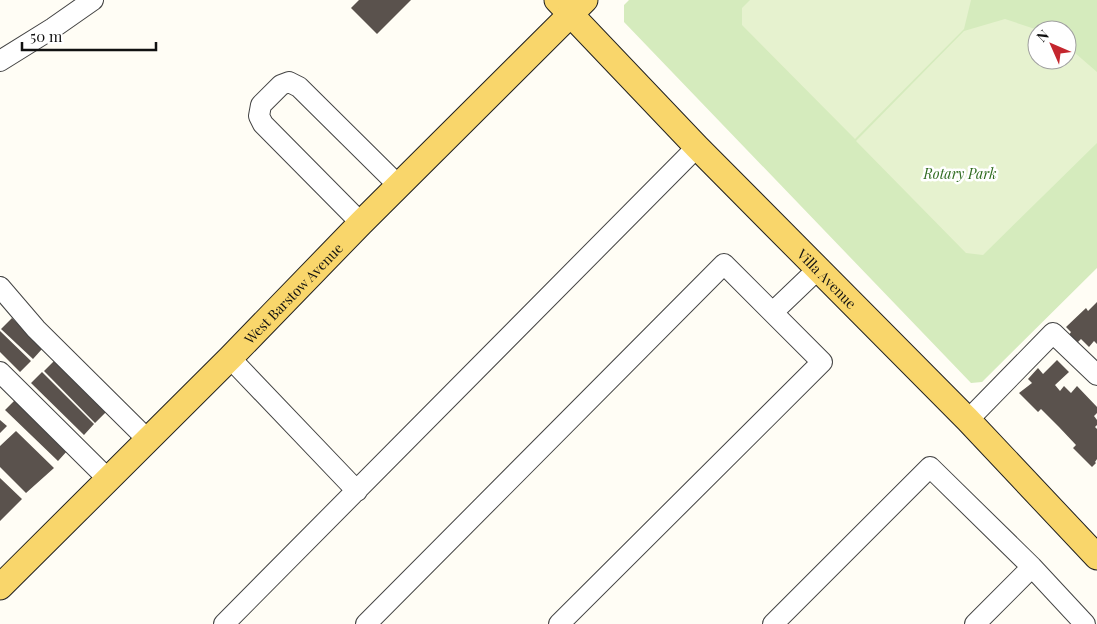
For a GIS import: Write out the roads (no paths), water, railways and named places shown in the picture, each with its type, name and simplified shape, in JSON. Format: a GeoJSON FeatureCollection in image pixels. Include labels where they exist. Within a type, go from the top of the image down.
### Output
{"type":"FeatureCollection","features":[{"type":"Feature","properties":{"kind":"main road","name":"Villa Avenue"},"geometry":{"type":"LineString","coordinates":[[571,5],[697,147],[968,420],[1097,557]]}},
{"type":"Feature","properties":{"kind":"main road","name":"West Barstow Avenue"},"geometry":{"type":"LineString","coordinates":[[0,587],[362,224],[571,5]]}},
{"type":"Feature","properties":{"kind":"street"},"geometry":{"type":"LineString","coordinates":[[0,61],[94,0]]}},
{"type":"Feature","properties":{"kind":"street"},"geometry":{"type":"LineString","coordinates":[[362,224],[263,124],[259,116],[261,105],[281,85],[289,82],[299,87],[399,186]]}},
{"type":"Feature","properties":{"kind":"street"},"geometry":{"type":"LineString","coordinates":[[224,624],[697,147]]}},
{"type":"Feature","properties":{"kind":"street"},"geometry":{"type":"LineString","coordinates":[[366,624],[724,264],[822,362],[559,624]]}},
{"type":"Feature","properties":{"kind":"street"},"geometry":{"type":"LineString","coordinates":[[773,312],[818,269]]}},
{"type":"Feature","properties":{"kind":"street"},"geometry":{"type":"LineString","coordinates":[[0,287],[36,329],[148,440]]}},
{"type":"Feature","properties":{"kind":"street"},"geometry":{"type":"LineString","coordinates":[[968,420],[1053,333],[1096,373]]}},
{"type":"Feature","properties":{"kind":"street"},"geometry":{"type":"LineString","coordinates":[[230,358],[357,491]]}},
{"type":"Feature","properties":{"kind":"street"},"geometry":{"type":"LineString","coordinates":[[0,372],[108,479]]}},
{"type":"Feature","properties":{"kind":"street"},"geometry":{"type":"LineString","coordinates":[[773,624],[930,467],[1032,567],[1085,624]]}},
{"type":"Feature","properties":{"kind":"street"},"geometry":{"type":"LineString","coordinates":[[975,624],[1032,567]]}},
{"type":"Feature","properties":{"kind":"park label","name":"Rotary Park"},"geometry":{"type":"Point","coordinates":[960,173]}}]}
